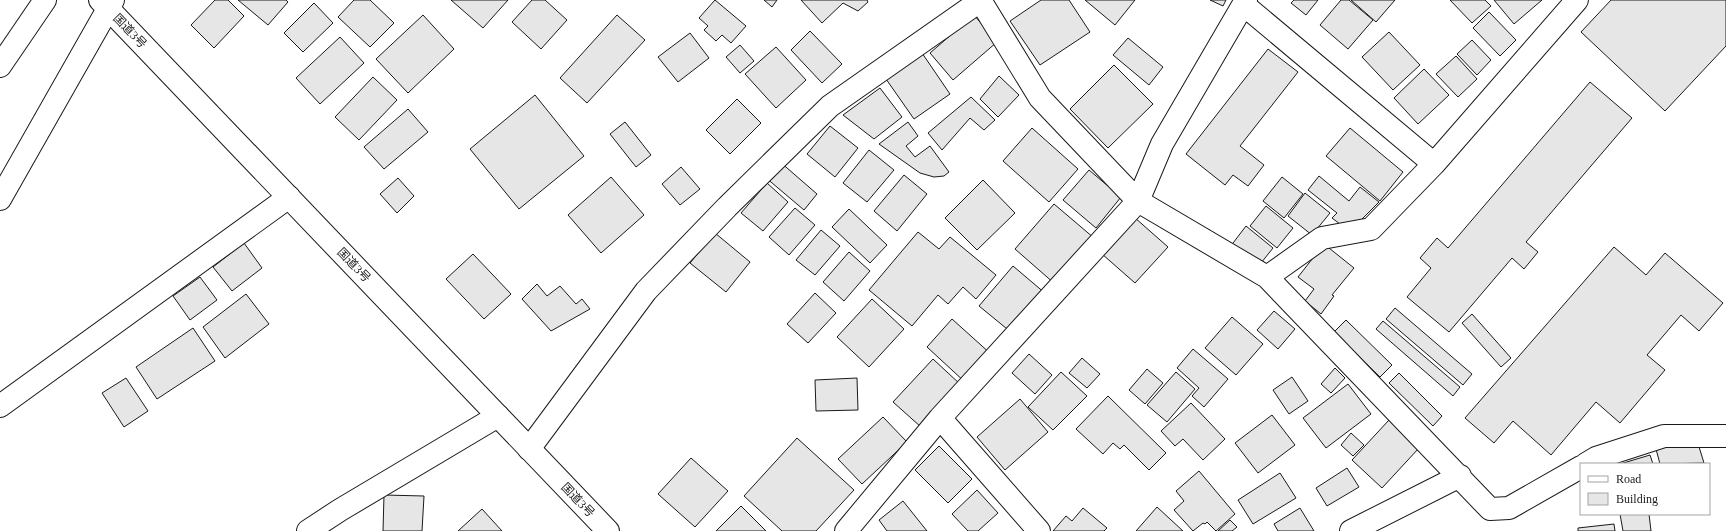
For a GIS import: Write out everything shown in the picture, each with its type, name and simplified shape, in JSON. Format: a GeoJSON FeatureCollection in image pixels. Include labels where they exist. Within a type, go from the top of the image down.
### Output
{"type":"FeatureCollection","features":[{"type":"Feature","properties":{"kind":"main road"},"geometry":{"type":"LineString","coordinates":[[0,66],[45,0]]}},
{"type":"Feature","properties":{"kind":"main road"},"geometry":{"type":"LineString","coordinates":[[529,449],[646,291],[727,207],[830,106],[980,0],[1040,98],[1138,201],[1267,277],[1490,508],[1509,508],[1580,468]]}},
{"type":"Feature","properties":{"kind":"main road"},"geometry":{"type":"LineString","coordinates":[[1267,277],[1322,238],[1372,229],[1434,164],[1577,0]]}},
{"type":"Feature","properties":{"kind":"main road"},"geometry":{"type":"LineString","coordinates":[[846,531],[940,418],[1138,201],[1162,144],[1245,2],[1434,164]]}},
{"type":"Feature","properties":{"kind":"main road"},"geometry":{"type":"LineString","coordinates":[[0,199],[107,3]]}},
{"type":"Feature","properties":{"kind":"main road","name":"国道3号"},"geometry":{"type":"LineString","coordinates":[[107,3],[289,197],[608,531]]}},
{"type":"Feature","properties":{"kind":"main road"},"geometry":{"type":"LineString","coordinates":[[0,406],[289,197]]}},
{"type":"Feature","properties":{"kind":"main road"},"geometry":{"type":"LineString","coordinates":[[308,531],[340,510],[498,416]]}},
{"type":"Feature","properties":{"kind":"main road"},"geometry":{"type":"LineString","coordinates":[[940,418],[1039,531]]}},
{"type":"Feature","properties":{"kind":"main road"},"geometry":{"type":"LineString","coordinates":[[1588,463],[1596,458],[1664,436],[1726,436]]}},
{"type":"Feature","properties":{"kind":"main road"},"geometry":{"type":"LineString","coordinates":[[1351,531],[1460,476]]}},
{"type":"Feature","properties":{"kind":"building"},"geometry":{"type":"Polygon","coordinates":[[[215,0],[228,0],[244,16],[214,48],[191,25],[215,0]]]}},
{"type":"Feature","properties":{"kind":"building"},"geometry":{"type":"Polygon","coordinates":[[[238,0],[286,0],[288,2],[268,25],[238,0]]]}},
{"type":"Feature","properties":{"kind":"building"},"geometry":{"type":"Polygon","coordinates":[[[354,0],[370,0],[394,23],[370,47],[338,17],[354,0]]]}},
{"type":"Feature","properties":{"kind":"building"},"geometry":{"type":"Polygon","coordinates":[[[451,0],[508,0],[483,28],[451,0]]]}},
{"type":"Feature","properties":{"kind":"building"},"geometry":{"type":"Polygon","coordinates":[[[532,0],[545,0],[567,20],[541,49],[512,22],[532,0]]]}},
{"type":"Feature","properties":{"kind":"building"},"geometry":{"type":"Polygon","coordinates":[[[715,0],[746,26],[731,43],[722,35],[716,41],[704,30],[708,26],[699,18],[715,0]]]}},
{"type":"Feature","properties":{"kind":"building"},"geometry":{"type":"Polygon","coordinates":[[[764,0],[777,0],[772,7],[764,0]]]}},
{"type":"Feature","properties":{"kind":"building"},"geometry":{"type":"Polygon","coordinates":[[[801,0],[867,0],[868,2],[858,11],[843,3],[822,23],[801,0]]]}},
{"type":"Feature","properties":{"kind":"building"},"geometry":{"type":"Polygon","coordinates":[[[1041,0],[1069,0],[1090,32],[1040,65],[1010,21],[1041,0]]]}},
{"type":"Feature","properties":{"kind":"building"},"geometry":{"type":"Polygon","coordinates":[[[1085,0],[1135,0],[1115,25],[1085,0]]]}},
{"type":"Feature","properties":{"kind":"building"},"geometry":{"type":"Polygon","coordinates":[[[1210,0],[1226,0],[1223,6],[1210,0]]]}},
{"type":"Feature","properties":{"kind":"building"},"geometry":{"type":"Polygon","coordinates":[[[1294,0],[1318,0],[1306,15],[1291,3],[1294,0]]]}},
{"type":"Feature","properties":{"kind":"building"},"geometry":{"type":"Polygon","coordinates":[[[1341,0],[1349,0],[1373,20],[1348,49],[1320,25],[1341,0]]]}},
{"type":"Feature","properties":{"kind":"building"},"geometry":{"type":"Polygon","coordinates":[[[1351,0],[1395,0],[1376,22],[1351,0]]]}},
{"type":"Feature","properties":{"kind":"building"},"geometry":{"type":"Polygon","coordinates":[[[1450,0],[1485,0],[1491,6],[1472,23],[1450,0]]]}},
{"type":"Feature","properties":{"kind":"building"},"geometry":{"type":"Polygon","coordinates":[[[1494,0],[1542,0],[1514,24],[1494,0]]]}},
{"type":"Feature","properties":{"kind":"building"},"geometry":{"type":"Polygon","coordinates":[[[1611,0],[1726,0],[1726,46],[1665,111],[1581,32],[1611,0]]]}},
{"type":"Feature","properties":{"kind":"building"},"geometry":{"type":"Polygon","coordinates":[[[314,3],[333,23],[303,52],[284,33],[314,3]]]}},
{"type":"Feature","properties":{"kind":"building"},"geometry":{"type":"Polygon","coordinates":[[[1489,12],[1516,40],[1500,56],[1473,28],[1489,12]]]}},
{"type":"Feature","properties":{"kind":"building"},"geometry":{"type":"Polygon","coordinates":[[[423,15],[454,49],[408,93],[376,59],[423,15]]]}},
{"type":"Feature","properties":{"kind":"building"},"geometry":{"type":"Polygon","coordinates":[[[617,15],[645,40],[587,103],[560,78],[617,15]]]}},
{"type":"Feature","properties":{"kind":"building"},"geometry":{"type":"Polygon","coordinates":[[[974,15],[997,42],[953,80],[930,53],[974,15]]]}},
{"type":"Feature","properties":{"kind":"building"},"geometry":{"type":"Polygon","coordinates":[[[810,31],[842,64],[822,83],[791,50],[810,31]]]}},
{"type":"Feature","properties":{"kind":"building"},"geometry":{"type":"Polygon","coordinates":[[[1389,32],[1420,65],[1393,90],[1362,57],[1389,32]]]}},
{"type":"Feature","properties":{"kind":"building"},"geometry":{"type":"Polygon","coordinates":[[[690,33],[709,58],[678,82],[658,57],[690,33]]]}},
{"type":"Feature","properties":{"kind":"building"},"geometry":{"type":"Polygon","coordinates":[[[340,37],[364,63],[320,104],[296,78],[340,37]]]}},
{"type":"Feature","properties":{"kind":"building"},"geometry":{"type":"Polygon","coordinates":[[[1128,38],[1163,67],[1149,85],[1113,55],[1128,38]]]}},
{"type":"Feature","properties":{"kind":"building"},"geometry":{"type":"Polygon","coordinates":[[[1472,40],[1491,60],[1477,75],[1457,54],[1472,40]]]}},
{"type":"Feature","properties":{"kind":"building"},"geometry":{"type":"Polygon","coordinates":[[[740,45],[754,61],[740,73],[726,57],[740,45]]]}},
{"type":"Feature","properties":{"kind":"building"},"geometry":{"type":"Polygon","coordinates":[[[776,47],[806,80],[776,108],[745,74],[776,47]]]}},
{"type":"Feature","properties":{"kind":"building"},"geometry":{"type":"Polygon","coordinates":[[[1268,49],[1298,72],[1240,146],[1264,165],[1248,186],[1233,175],[1225,185],[1186,154],[1268,49]]]}},
{"type":"Feature","properties":{"kind":"building"},"geometry":{"type":"Polygon","coordinates":[[[922,53],[950,94],[914,119],[886,79],[922,53]]]}},
{"type":"Feature","properties":{"kind":"building"},"geometry":{"type":"Polygon","coordinates":[[[1456,56],[1477,79],[1458,97],[1436,74],[1456,56]]]}},
{"type":"Feature","properties":{"kind":"building"},"geometry":{"type":"Polygon","coordinates":[[[1114,65],[1153,104],[1108,148],[1070,109],[1114,65]]]}},
{"type":"Feature","properties":{"kind":"building"},"geometry":{"type":"Polygon","coordinates":[[[1424,69],[1449,95],[1418,124],[1394,98],[1424,69]]]}},
{"type":"Feature","properties":{"kind":"building"},"geometry":{"type":"Polygon","coordinates":[[[999,76],[1019,95],[998,117],[980,99],[999,76]]]}},
{"type":"Feature","properties":{"kind":"building"},"geometry":{"type":"Polygon","coordinates":[[[373,77],[397,100],[359,140],[335,117],[373,77]]]}},
{"type":"Feature","properties":{"kind":"building"},"geometry":{"type":"Polygon","coordinates":[[[1590,82],[1632,118],[1526,242],[1538,252],[1524,269],[1512,258],[1449,332],[1407,297],[1431,268],[1420,258],[1437,238],[1448,248],[1590,82]]]}},
{"type":"Feature","properties":{"kind":"building"},"geometry":{"type":"Polygon","coordinates":[[[880,88],[902,117],[874,139],[843,115],[880,88]]]}},
{"type":"Feature","properties":{"kind":"building"},"geometry":{"type":"Polygon","coordinates":[[[535,95],[584,156],[519,209],[470,149],[535,95]]]}},
{"type":"Feature","properties":{"kind":"building"},"geometry":{"type":"Polygon","coordinates":[[[971,97],[995,120],[984,130],[970,118],[942,150],[928,133],[971,97]]]}},
{"type":"Feature","properties":{"kind":"building"},"geometry":{"type":"Polygon","coordinates":[[[737,99],[761,123],[730,154],[706,130],[737,99]]]}},
{"type":"Feature","properties":{"kind":"building"},"geometry":{"type":"Polygon","coordinates":[[[408,109],[428,132],[384,169],[364,147],[408,109]]]}},
{"type":"Feature","properties":{"kind":"building"},"geometry":{"type":"Polygon","coordinates":[[[625,122],[651,155],[636,167],[610,134],[625,122]]]}},
{"type":"Feature","properties":{"kind":"building"},"geometry":{"type":"Polygon","coordinates":[[[908,122],[918,136],[906,146],[915,157],[930,146],[949,172],[944,176],[934,177],[920,173],[879,144],[908,122]]]}},
{"type":"Feature","properties":{"kind":"building"},"geometry":{"type":"Polygon","coordinates":[[[830,126],[858,148],[835,177],[807,154],[830,126]]]}},
{"type":"Feature","properties":{"kind":"building"},"geometry":{"type":"Polygon","coordinates":[[[1032,128],[1078,169],[1049,202],[1003,161],[1032,128]]]}},
{"type":"Feature","properties":{"kind":"building"},"geometry":{"type":"Polygon","coordinates":[[[1350,128],[1403,172],[1380,201],[1326,156],[1350,128]]]}},
{"type":"Feature","properties":{"kind":"building"},"geometry":{"type":"Polygon","coordinates":[[[869,150],[894,170],[867,202],[843,183],[869,150]]]}},
{"type":"Feature","properties":{"kind":"building"},"geometry":{"type":"Polygon","coordinates":[[[779,161],[817,194],[804,210],[765,177],[779,161]]]}},
{"type":"Feature","properties":{"kind":"building"},"geometry":{"type":"Polygon","coordinates":[[[681,167],[700,189],[680,205],[662,184],[681,167]]]}},
{"type":"Feature","properties":{"kind":"building"},"geometry":{"type":"Polygon","coordinates":[[[1089,170],[1121,197],[1096,228],[1063,200],[1089,170]]]}},
{"type":"Feature","properties":{"kind":"building"},"geometry":{"type":"Polygon","coordinates":[[[904,175],[927,194],[897,231],[874,211],[904,175]]]}},
{"type":"Feature","properties":{"kind":"building"},"geometry":{"type":"Polygon","coordinates":[[[1319,176],[1349,201],[1360,187],[1379,202],[1360,221],[1340,224],[1332,218],[1337,213],[1308,190],[1319,176]]]}},
{"type":"Feature","properties":{"kind":"building"},"geometry":{"type":"Polygon","coordinates":[[[611,177],[644,215],[601,253],[568,215],[611,177]]]}},
{"type":"Feature","properties":{"kind":"building"},"geometry":{"type":"Polygon","coordinates":[[[1282,177],[1303,194],[1284,218],[1263,201],[1282,177]]]}},
{"type":"Feature","properties":{"kind":"building"},"geometry":{"type":"Polygon","coordinates":[[[398,178],[414,196],[397,213],[380,194],[398,178]]]}},
{"type":"Feature","properties":{"kind":"building"},"geometry":{"type":"Polygon","coordinates":[[[983,180],[1015,213],[977,250],[945,218],[983,180]]]}},
{"type":"Feature","properties":{"kind":"building"},"geometry":{"type":"Polygon","coordinates":[[[767,183],[788,202],[763,231],[741,213],[767,183]]]}},
{"type":"Feature","properties":{"kind":"building"},"geometry":{"type":"Polygon","coordinates":[[[1305,193],[1330,213],[1312,235],[1288,216],[1305,193]]]}},
{"type":"Feature","properties":{"kind":"building"},"geometry":{"type":"Polygon","coordinates":[[[1054,204],[1094,238],[1055,284],[1015,249],[1054,204]]]}},
{"type":"Feature","properties":{"kind":"building"},"geometry":{"type":"Polygon","coordinates":[[[1266,206],[1293,228],[1277,248],[1250,226],[1266,206]]]}},
{"type":"Feature","properties":{"kind":"building"},"geometry":{"type":"Polygon","coordinates":[[[795,208],[815,225],[789,255],[769,237],[795,208]]]}},
{"type":"Feature","properties":{"kind":"building"},"geometry":{"type":"Polygon","coordinates":[[[849,209],[887,245],[870,263],[832,227],[849,209]]]}},
{"type":"Feature","properties":{"kind":"building"},"geometry":{"type":"Polygon","coordinates":[[[1134,217],[1168,247],[1135,283],[1102,254],[1134,217]]]}},
{"type":"Feature","properties":{"kind":"building"},"geometry":{"type":"Polygon","coordinates":[[[1246,226],[1273,248],[1257,268],[1230,247],[1246,226]]]}},
{"type":"Feature","properties":{"kind":"building"},"geometry":{"type":"Polygon","coordinates":[[[821,230],[840,246],[815,275],[796,260],[821,230]]]}},
{"type":"Feature","properties":{"kind":"building"},"geometry":{"type":"Polygon","coordinates":[[[918,232],[939,249],[950,237],[996,275],[976,299],[963,287],[948,304],[938,295],[912,326],[869,290],[918,232]]]}},
{"type":"Feature","properties":{"kind":"building"},"geometry":{"type":"Polygon","coordinates":[[[715,233],[750,262],[726,292],[690,263],[715,233]]]}},
{"type":"Feature","properties":{"kind":"building"},"geometry":{"type":"Polygon","coordinates":[[[244,243],[262,268],[232,291],[213,267],[244,243]]]}},
{"type":"Feature","properties":{"kind":"building"},"geometry":{"type":"Polygon","coordinates":[[[1324,244],[1354,268],[1332,295],[1334,296],[1321,314],[1305,301],[1314,289],[1298,277],[1324,244]]]}},
{"type":"Feature","properties":{"kind":"building"},"geometry":{"type":"Polygon","coordinates":[[[1614,247],[1646,275],[1665,253],[1723,303],[1699,331],[1681,315],[1647,355],[1665,370],[1620,423],[1596,402],[1551,455],[1513,421],[1494,443],[1465,418],[1614,247]]]}},
{"type":"Feature","properties":{"kind":"building"},"geometry":{"type":"Polygon","coordinates":[[[849,252],[870,271],[844,301],[823,282],[849,252]]]}},
{"type":"Feature","properties":{"kind":"building"},"geometry":{"type":"Polygon","coordinates":[[[473,254],[511,294],[484,319],[446,279],[473,254]]]}},
{"type":"Feature","properties":{"kind":"building"},"geometry":{"type":"Polygon","coordinates":[[[1013,266],[1046,294],[1012,333],[979,306],[1013,266]]]}},
{"type":"Feature","properties":{"kind":"building"},"geometry":{"type":"Polygon","coordinates":[[[200,277],[217,300],[190,320],[173,296],[200,277]]]}},
{"type":"Feature","properties":{"kind":"building"},"geometry":{"type":"Polygon","coordinates":[[[537,284],[547,296],[560,286],[576,304],[582,299],[590,309],[551,331],[522,299],[537,284]]]}},
{"type":"Feature","properties":{"kind":"building"},"geometry":{"type":"Polygon","coordinates":[[[815,293],[836,313],[808,343],[787,324],[815,293]]]}},
{"type":"Feature","properties":{"kind":"building"},"geometry":{"type":"Polygon","coordinates":[[[246,294],[269,324],[225,358],[203,327],[246,294]]]}},
{"type":"Feature","properties":{"kind":"building"},"geometry":{"type":"Polygon","coordinates":[[[872,299],[904,329],[869,367],[837,337],[872,299]]]}},
{"type":"Feature","properties":{"kind":"building"},"geometry":{"type":"Polygon","coordinates":[[[1395,308],[1472,374],[1463,385],[1386,319],[1395,308]]]}},
{"type":"Feature","properties":{"kind":"building"},"geometry":{"type":"Polygon","coordinates":[[[1274,311],[1295,329],[1278,349],[1257,330],[1274,311]]]}},
{"type":"Feature","properties":{"kind":"building"},"geometry":{"type":"Polygon","coordinates":[[[1472,314],[1511,358],[1501,367],[1462,323],[1472,314]]]}},
{"type":"Feature","properties":{"kind":"building"},"geometry":{"type":"Polygon","coordinates":[[[1232,317],[1263,344],[1236,375],[1205,348],[1232,317]]]}},
{"type":"Feature","properties":{"kind":"building"},"geometry":{"type":"Polygon","coordinates":[[[952,319],[992,355],[966,383],[927,347],[952,319]]]}},
{"type":"Feature","properties":{"kind":"building"},"geometry":{"type":"Polygon","coordinates":[[[1346,320],[1392,365],[1380,377],[1334,332],[1346,320]]]}},
{"type":"Feature","properties":{"kind":"building"},"geometry":{"type":"Polygon","coordinates":[[[1383,321],[1460,387],[1453,396],[1376,329],[1383,321]]]}},
{"type":"Feature","properties":{"kind":"building"},"geometry":{"type":"Polygon","coordinates":[[[193,328],[215,361],[157,399],[136,367],[193,328]]]}},
{"type":"Feature","properties":{"kind":"building"},"geometry":{"type":"Polygon","coordinates":[[[1193,349],[1228,379],[1204,407],[1192,396],[1199,388],[1177,368],[1193,349]]]}},
{"type":"Feature","properties":{"kind":"building"},"geometry":{"type":"Polygon","coordinates":[[[1029,354],[1052,375],[1035,394],[1012,373],[1029,354]]]}},
{"type":"Feature","properties":{"kind":"building"},"geometry":{"type":"Polygon","coordinates":[[[1082,358],[1100,374],[1087,388],[1069,373],[1082,358]]]}},
{"type":"Feature","properties":{"kind":"building"},"geometry":{"type":"Polygon","coordinates":[[[933,359],[961,385],[921,427],[893,402],[933,359]]]}},
{"type":"Feature","properties":{"kind":"building"},"geometry":{"type":"Polygon","coordinates":[[[1335,368],[1345,378],[1331,393],[1321,384],[1335,368]]]}},
{"type":"Feature","properties":{"kind":"building"},"geometry":{"type":"Polygon","coordinates":[[[1147,369],[1163,383],[1145,404],[1129,390],[1147,369]]]}},
{"type":"Feature","properties":{"kind":"building"},"geometry":{"type":"Polygon","coordinates":[[[1061,372],[1087,396],[1053,430],[1028,407],[1061,372]]]}},
{"type":"Feature","properties":{"kind":"building"},"geometry":{"type":"Polygon","coordinates":[[[1176,372],[1195,389],[1167,422],[1147,405],[1176,372]]]}},
{"type":"Feature","properties":{"kind":"building"},"geometry":{"type":"Polygon","coordinates":[[[1399,373],[1442,416],[1433,426],[1389,383],[1399,373]]]}},
{"type":"Feature","properties":{"kind":"building"},"geometry":{"type":"Polygon","coordinates":[[[1292,377],[1308,401],[1289,414],[1273,390],[1292,377]]]}},
{"type":"Feature","properties":{"kind":"building"},"geometry":{"type":"Polygon","coordinates":[[[126,378],[148,411],[124,427],[102,393],[126,378]]]}},
{"type":"Feature","properties":{"kind":"building"},"geometry":{"type":"Polygon","coordinates":[[[857,378],[858,410],[816,411],[815,380],[857,378]]]}},
{"type":"Feature","properties":{"kind":"building"},"geometry":{"type":"Polygon","coordinates":[[[1348,384],[1371,414],[1326,448],[1303,418],[1348,384]]]}},
{"type":"Feature","properties":{"kind":"building"},"geometry":{"type":"Polygon","coordinates":[[[1108,396],[1166,453],[1149,470],[1124,445],[1120,449],[1113,443],[1103,454],[1076,429],[1108,396]]]}},
{"type":"Feature","properties":{"kind":"building"},"geometry":{"type":"Polygon","coordinates":[[[1020,399],[1048,432],[1005,470],[977,437],[1020,399]]]}},
{"type":"Feature","properties":{"kind":"building"},"geometry":{"type":"Polygon","coordinates":[[[1191,403],[1225,439],[1203,460],[1183,439],[1175,446],[1161,431],[1191,403]]]}},
{"type":"Feature","properties":{"kind":"building"},"geometry":{"type":"Polygon","coordinates":[[[1272,415],[1295,445],[1258,473],[1235,443],[1272,415]]]}},
{"type":"Feature","properties":{"kind":"building"},"geometry":{"type":"Polygon","coordinates":[[[883,417],[907,442],[862,484],[838,459],[883,417]]]}},
{"type":"Feature","properties":{"kind":"building"},"geometry":{"type":"Polygon","coordinates":[[[1389,420],[1419,448],[1382,488],[1352,460],[1389,420]]]}},
{"type":"Feature","properties":{"kind":"building"},"geometry":{"type":"Polygon","coordinates":[[[1351,433],[1364,445],[1353,456],[1341,445],[1351,433]]]}},
{"type":"Feature","properties":{"kind":"building"},"geometry":{"type":"Polygon","coordinates":[[[1696,437],[1704,463],[1660,463],[1656,449],[1696,437]]]}},
{"type":"Feature","properties":{"kind":"building"},"geometry":{"type":"Polygon","coordinates":[[[797,438],[854,490],[816,531],[782,531],[744,496],[797,438]]]}},
{"type":"Feature","properties":{"kind":"building"},"geometry":{"type":"Polygon","coordinates":[[[939,446],[972,479],[948,503],[915,470],[939,446]]]}},
{"type":"Feature","properties":{"kind":"building"},"geometry":{"type":"Polygon","coordinates":[[[1650,455],[1653,463],[1623,463],[1650,455]]]}},
{"type":"Feature","properties":{"kind":"building"},"geometry":{"type":"Polygon","coordinates":[[[691,458],[728,491],[695,527],[658,494],[691,458]]]}},
{"type":"Feature","properties":{"kind":"building"},"geometry":{"type":"Polygon","coordinates":[[[1347,468],[1359,487],[1327,506],[1316,488],[1347,468]]]}},
{"type":"Feature","properties":{"kind":"building"},"geometry":{"type":"Polygon","coordinates":[[[1199,471],[1235,514],[1216,531],[1207,522],[1205,524],[1203,523],[1193,531],[1174,510],[1184,501],[1176,491],[1199,471]]]}},
{"type":"Feature","properties":{"kind":"building"},"geometry":{"type":"Polygon","coordinates":[[[1280,473],[1296,498],[1253,524],[1238,500],[1280,473]]]}},
{"type":"Feature","properties":{"kind":"building"},"geometry":{"type":"Polygon","coordinates":[[[977,490],[998,513],[978,531],[968,531],[952,514],[977,490]]]}},
{"type":"Feature","properties":{"kind":"building"},"geometry":{"type":"Polygon","coordinates":[[[384,495],[424,496],[422,531],[383,531],[384,495]]]}},
{"type":"Feature","properties":{"kind":"building"},"geometry":{"type":"Polygon","coordinates":[[[903,501],[927,531],[887,531],[879,520],[903,501]]]}},
{"type":"Feature","properties":{"kind":"building"},"geometry":{"type":"Polygon","coordinates":[[[741,506],[766,531],[716,531],[741,506]]]}},
{"type":"Feature","properties":{"kind":"building"},"geometry":{"type":"Polygon","coordinates":[[[1157,507],[1183,531],[1136,531],[1157,507]]]}},
{"type":"Feature","properties":{"kind":"building"},"geometry":{"type":"Polygon","coordinates":[[[1083,508],[1107,528],[1104,531],[1053,531],[1066,516],[1072,521],[1083,508]]]}},
{"type":"Feature","properties":{"kind":"building"},"geometry":{"type":"Polygon","coordinates":[[[1300,508],[1314,531],[1278,531],[1274,524],[1300,508]]]}},
{"type":"Feature","properties":{"kind":"building"},"geometry":{"type":"Polygon","coordinates":[[[482,509],[502,531],[458,531],[482,509]]]}},
{"type":"Feature","properties":{"kind":"building"},"geometry":{"type":"Polygon","coordinates":[[[1620,515],[1649,515],[1651,531],[1623,531],[1620,515]]]}},
{"type":"Feature","properties":{"kind":"building"},"geometry":{"type":"Polygon","coordinates":[[[1230,520],[1237,527],[1232,531],[1218,531],[1230,520]]]}},
{"type":"Feature","properties":{"kind":"building"},"geometry":{"type":"Polygon","coordinates":[[[1614,524],[1615,531],[1578,531],[1578,528],[1614,524]]]}}]}
